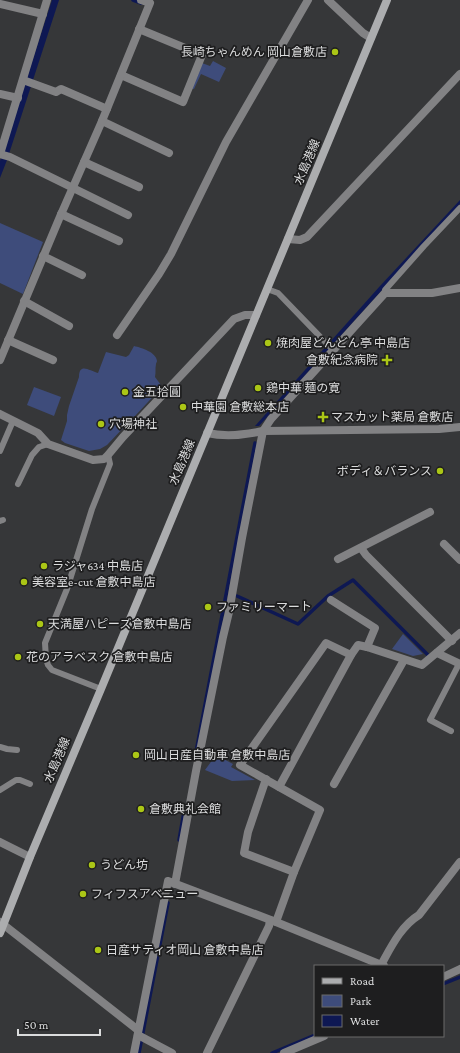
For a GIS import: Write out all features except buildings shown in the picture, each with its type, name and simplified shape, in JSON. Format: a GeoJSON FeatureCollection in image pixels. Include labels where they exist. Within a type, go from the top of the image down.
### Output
{"type":"FeatureCollection","features":[{"type":"Feature","properties":{"kind":"main road","name":"水島港線"},"geometry":{"type":"LineString","coordinates":[[0,932],[2,923],[268,289],[387,0]]}},
{"type":"Feature","properties":{"kind":"street"},"geometry":{"type":"LineString","coordinates":[[47,0],[27,82],[18,98],[4,155],[128,215]]}},
{"type":"Feature","properties":{"kind":"street"},"geometry":{"type":"LineString","coordinates":[[0,360],[72,188],[102,121],[150,2],[141,0]]}},
{"type":"Feature","properties":{"kind":"street"},"geometry":{"type":"LineString","coordinates":[[118,335],[171,254],[226,142],[308,0]]}},
{"type":"Feature","properties":{"kind":"street"},"geometry":{"type":"LineString","coordinates":[[328,0],[363,33],[372,38]]}},
{"type":"Feature","properties":{"kind":"street"},"geometry":{"type":"LineString","coordinates":[[0,4],[10,3],[43,14]]}},
{"type":"Feature","properties":{"kind":"street"},"geometry":{"type":"LineString","coordinates":[[121,75],[183,102],[202,56],[139,29]]}},
{"type":"Feature","properties":{"kind":"street"},"geometry":{"type":"LineString","coordinates":[[288,239],[300,240],[307,237],[460,74]]}},
{"type":"Feature","properties":{"kind":"street"},"geometry":{"type":"LineString","coordinates":[[27,82],[56,92],[61,89],[107,109]]}},
{"type":"Feature","properties":{"kind":"street"},"geometry":{"type":"LineString","coordinates":[[0,94],[18,98]]}},
{"type":"Feature","properties":{"kind":"street"},"geometry":{"type":"LineString","coordinates":[[102,121],[169,153]]}},
{"type":"Feature","properties":{"kind":"street"},"geometry":{"type":"LineString","coordinates":[[84,162],[139,187]]}},
{"type":"Feature","properties":{"kind":"street"},"geometry":{"type":"LineString","coordinates":[[61,214],[119,241]]}},
{"type":"Feature","properties":{"kind":"street"},"geometry":{"type":"LineString","coordinates":[[43,256],[82,275]]}},
{"type":"Feature","properties":{"kind":"street"},"geometry":{"type":"LineString","coordinates":[[172,883],[198,764],[222,637],[229,612],[263,431],[271,419],[331,347],[385,292],[432,293],[460,288]]}},
{"type":"Feature","properties":{"kind":"street"},"geometry":{"type":"LineString","coordinates":[[24,301],[69,326]]}},
{"type":"Feature","properties":{"kind":"street"},"geometry":{"type":"LineString","coordinates":[[0,414],[38,433],[48,444],[93,460],[104,459],[234,319],[245,315],[256,315]]}},
{"type":"Feature","properties":{"kind":"street"},"geometry":{"type":"LineString","coordinates":[[8,340],[53,360]]}},
{"type":"Feature","properties":{"kind":"street"},"geometry":{"type":"LineString","coordinates":[[207,433],[218,436],[263,431],[439,429],[460,427]]}},
{"type":"Feature","properties":{"kind":"street"},"geometry":{"type":"LineString","coordinates":[[338,559],[430,512]]}},
{"type":"Feature","properties":{"kind":"street"},"geometry":{"type":"LineString","coordinates":[[444,544],[460,560]]}},
{"type":"Feature","properties":{"kind":"street"},"geometry":{"type":"LineString","coordinates":[[361,548],[366,555],[449,638]]}},
{"type":"Feature","properties":{"kind":"street"},"geometry":{"type":"LineString","coordinates":[[331,600],[375,628],[367,647]]}},
{"type":"Feature","properties":{"kind":"street"},"geometry":{"type":"LineString","coordinates":[[279,787],[351,655],[358,645],[422,665],[437,653],[449,638],[460,633]]}},
{"type":"Feature","properties":{"kind":"street"},"geometry":{"type":"LineString","coordinates":[[207,1053],[269,926],[273,921],[320,810],[240,765],[326,643],[351,655]]}},
{"type":"Feature","properties":{"kind":"street"},"geometry":{"type":"LineString","coordinates":[[437,653],[459,664]]}},
{"type":"Feature","properties":{"kind":"street"},"geometry":{"type":"LineString","coordinates":[[334,784],[404,660]]}},
{"type":"Feature","properties":{"kind":"street"},"geometry":{"type":"LineString","coordinates":[[266,779],[248,832],[244,853],[294,872]]}},
{"type":"Feature","properties":{"kind":"street"},"geometry":{"type":"LineString","coordinates":[[0,851],[1,842],[30,857]]}},
{"type":"Feature","properties":{"kind":"street"},"geometry":{"type":"LineString","coordinates":[[134,1053],[140,1035],[168,881],[383,965],[398,935],[412,919],[419,915],[460,862]]}},
{"type":"Feature","properties":{"kind":"street"},"geometry":{"type":"LineString","coordinates":[[2,923],[140,1035],[172,1053]]}},
{"type":"Feature","properties":{"kind":"street"},"geometry":{"type":"LineString","coordinates":[[444,977],[460,969]]}},
{"type":"Feature","properties":{"kind":"street"},"geometry":{"type":"LineString","coordinates":[[284,1053],[322,1037]]}},
{"type":"Feature","properties":{"kind":"lane"},"geometry":{"type":"LineString","coordinates":[[385,292],[385,290],[460,208]]}},
{"type":"Feature","properties":{"kind":"lane"},"geometry":{"type":"LineString","coordinates":[[268,289],[278,293],[331,347]]}},
{"type":"Feature","properties":{"kind":"lane"},"geometry":{"type":"LineString","coordinates":[[0,450],[13,421]]}},
{"type":"Feature","properties":{"kind":"lane"},"geometry":{"type":"LineString","coordinates":[[18,484],[32,455],[40,447],[48,444]]}},
{"type":"Feature","properties":{"kind":"lane"},"geometry":{"type":"LineString","coordinates":[[101,689],[52,670],[48,666],[46,659],[45,643],[67,590],[92,509],[110,464],[108,455]]}},
{"type":"Feature","properties":{"kind":"lane"},"geometry":{"type":"LineString","coordinates":[[450,732],[430,720],[459,664]]}},
{"type":"Feature","properties":{"kind":"lane"},"geometry":{"type":"LineString","coordinates":[[0,747],[17,750]]}},
{"type":"Feature","properties":{"kind":"lane"},"geometry":{"type":"LineString","coordinates":[[0,790],[16,780],[30,784]]}},
{"type":"Feature","properties":{"kind":"green space"},"geometry":{"type":"Polygon","coordinates":[[[213,61],[226,68],[219,82],[201,74],[194,89],[190,88],[202,63],[210,66],[213,61]]]}},
{"type":"Feature","properties":{"kind":"green space"},"geometry":{"type":"Polygon","coordinates":[[[0,223],[43,242],[23,294],[0,283],[0,223]]]}},
{"type":"Feature","properties":{"kind":"green space"},"geometry":{"type":"Polygon","coordinates":[[[134,346],[148,351],[156,358],[155,377],[161,385],[160,389],[107,445],[100,449],[89,451],[65,443],[61,440],[67,421],[69,406],[79,377],[79,372],[86,369],[98,373],[106,352],[126,357],[129,355],[134,346]]]}},
{"type":"Feature","properties":{"kind":"green space"},"geometry":{"type":"Polygon","coordinates":[[[34,387],[61,397],[54,416],[27,405],[34,387]]]}},
{"type":"Feature","properties":{"kind":"green space"},"geometry":{"type":"Polygon","coordinates":[[[403,634],[423,654],[413,656],[392,649],[403,634]]]}},
{"type":"Feature","properties":{"kind":"green space"},"geometry":{"type":"Polygon","coordinates":[[[216,755],[233,764],[231,767],[255,780],[232,781],[205,770],[216,755]]]}},
{"type":"Feature","properties":{"kind":"water"},"geometry":{"type":"Polygon","coordinates":[[[52,0],[59,0],[0,178],[0,161],[52,0]]]}},
{"type":"Feature","properties":{"kind":"water"},"geometry":{"type":"Polygon","coordinates":[[[460,200],[460,204],[259,426],[255,426],[380,286],[460,200]]]}},
{"type":"Feature","properties":{"kind":"waterway"},"geometry":{"type":"LineString","coordinates":[[133,0],[141,3]]}},
{"type":"Feature","properties":{"kind":"waterway"},"geometry":{"type":"LineString","coordinates":[[195,757],[255,443]]}},
{"type":"Feature","properties":{"kind":"waterway"},"geometry":{"type":"LineString","coordinates":[[237,596],[298,624],[328,596],[353,580],[429,656]]}},
{"type":"Feature","properties":{"kind":"waterway"},"geometry":{"type":"LineString","coordinates":[[179,840],[185,806]]}},
{"type":"Feature","properties":{"kind":"waterway"},"geometry":{"type":"LineString","coordinates":[[139,1053],[168,903]]}},
{"type":"Feature","properties":{"kind":"waterway"},"geometry":{"type":"LineString","coordinates":[[444,984],[460,977]]}},
{"type":"Feature","properties":{"kind":"waterway"},"geometry":{"type":"LineString","coordinates":[[272,1053],[314,1035]]}},
{"type":"Feature","properties":{"kind":"place","name":"長崎ちゃんめん 岡山倉敷店"},"geometry":{"type":"Point","coordinates":[335,52]}},
{"type":"Feature","properties":{"kind":"place","name":"焼肉屋どんどん亭 中島店"},"geometry":{"type":"Point","coordinates":[268,343]}},
{"type":"Feature","properties":{"kind":"place","name":"倉敷紀念病院"},"geometry":{"type":"Point","coordinates":[387,360]}},
{"type":"Feature","properties":{"kind":"place","name":"鶏中華 麺の寛"},"geometry":{"type":"Point","coordinates":[258,388]}},
{"type":"Feature","properties":{"kind":"place","name":"金五拾圓"},"geometry":{"type":"Point","coordinates":[125,392]}},
{"type":"Feature","properties":{"kind":"place","name":"中華園 倉敷総本店"},"geometry":{"type":"Point","coordinates":[183,407]}},
{"type":"Feature","properties":{"kind":"place","name":"マスカット薬局 倉敷店"},"geometry":{"type":"Point","coordinates":[323,417]}},
{"type":"Feature","properties":{"kind":"place","name":"穴場神社"},"geometry":{"type":"Point","coordinates":[101,424]}},
{"type":"Feature","properties":{"kind":"place","name":"ボディ＆バランス"},"geometry":{"type":"Point","coordinates":[440,471]}},
{"type":"Feature","properties":{"kind":"place","name":"ラジャ634 中島店"},"geometry":{"type":"Point","coordinates":[44,566]}},
{"type":"Feature","properties":{"kind":"place","name":"美容室e-cut 倉敷中島店"},"geometry":{"type":"Point","coordinates":[24,582]}},
{"type":"Feature","properties":{"kind":"place","name":"ファミリーマート"},"geometry":{"type":"Point","coordinates":[208,607]}},
{"type":"Feature","properties":{"kind":"place","name":"天満屋ハピーズ倉敷中島店"},"geometry":{"type":"Point","coordinates":[40,624]}},
{"type":"Feature","properties":{"kind":"place","name":"花のアラベスク 倉敷中島店"},"geometry":{"type":"Point","coordinates":[18,657]}},
{"type":"Feature","properties":{"kind":"place","name":"岡山日産自動車 倉敷中島店"},"geometry":{"type":"Point","coordinates":[136,755]}},
{"type":"Feature","properties":{"kind":"place","name":"倉敷典礼会館"},"geometry":{"type":"Point","coordinates":[141,809]}},
{"type":"Feature","properties":{"kind":"place","name":"うどん坊"},"geometry":{"type":"Point","coordinates":[92,865]}},
{"type":"Feature","properties":{"kind":"place","name":"フィフスアベニュー"},"geometry":{"type":"Point","coordinates":[83,894]}},
{"type":"Feature","properties":{"kind":"place","name":"日産サティオ岡山 倉敷中島店"},"geometry":{"type":"Point","coordinates":[98,950]}}]}
